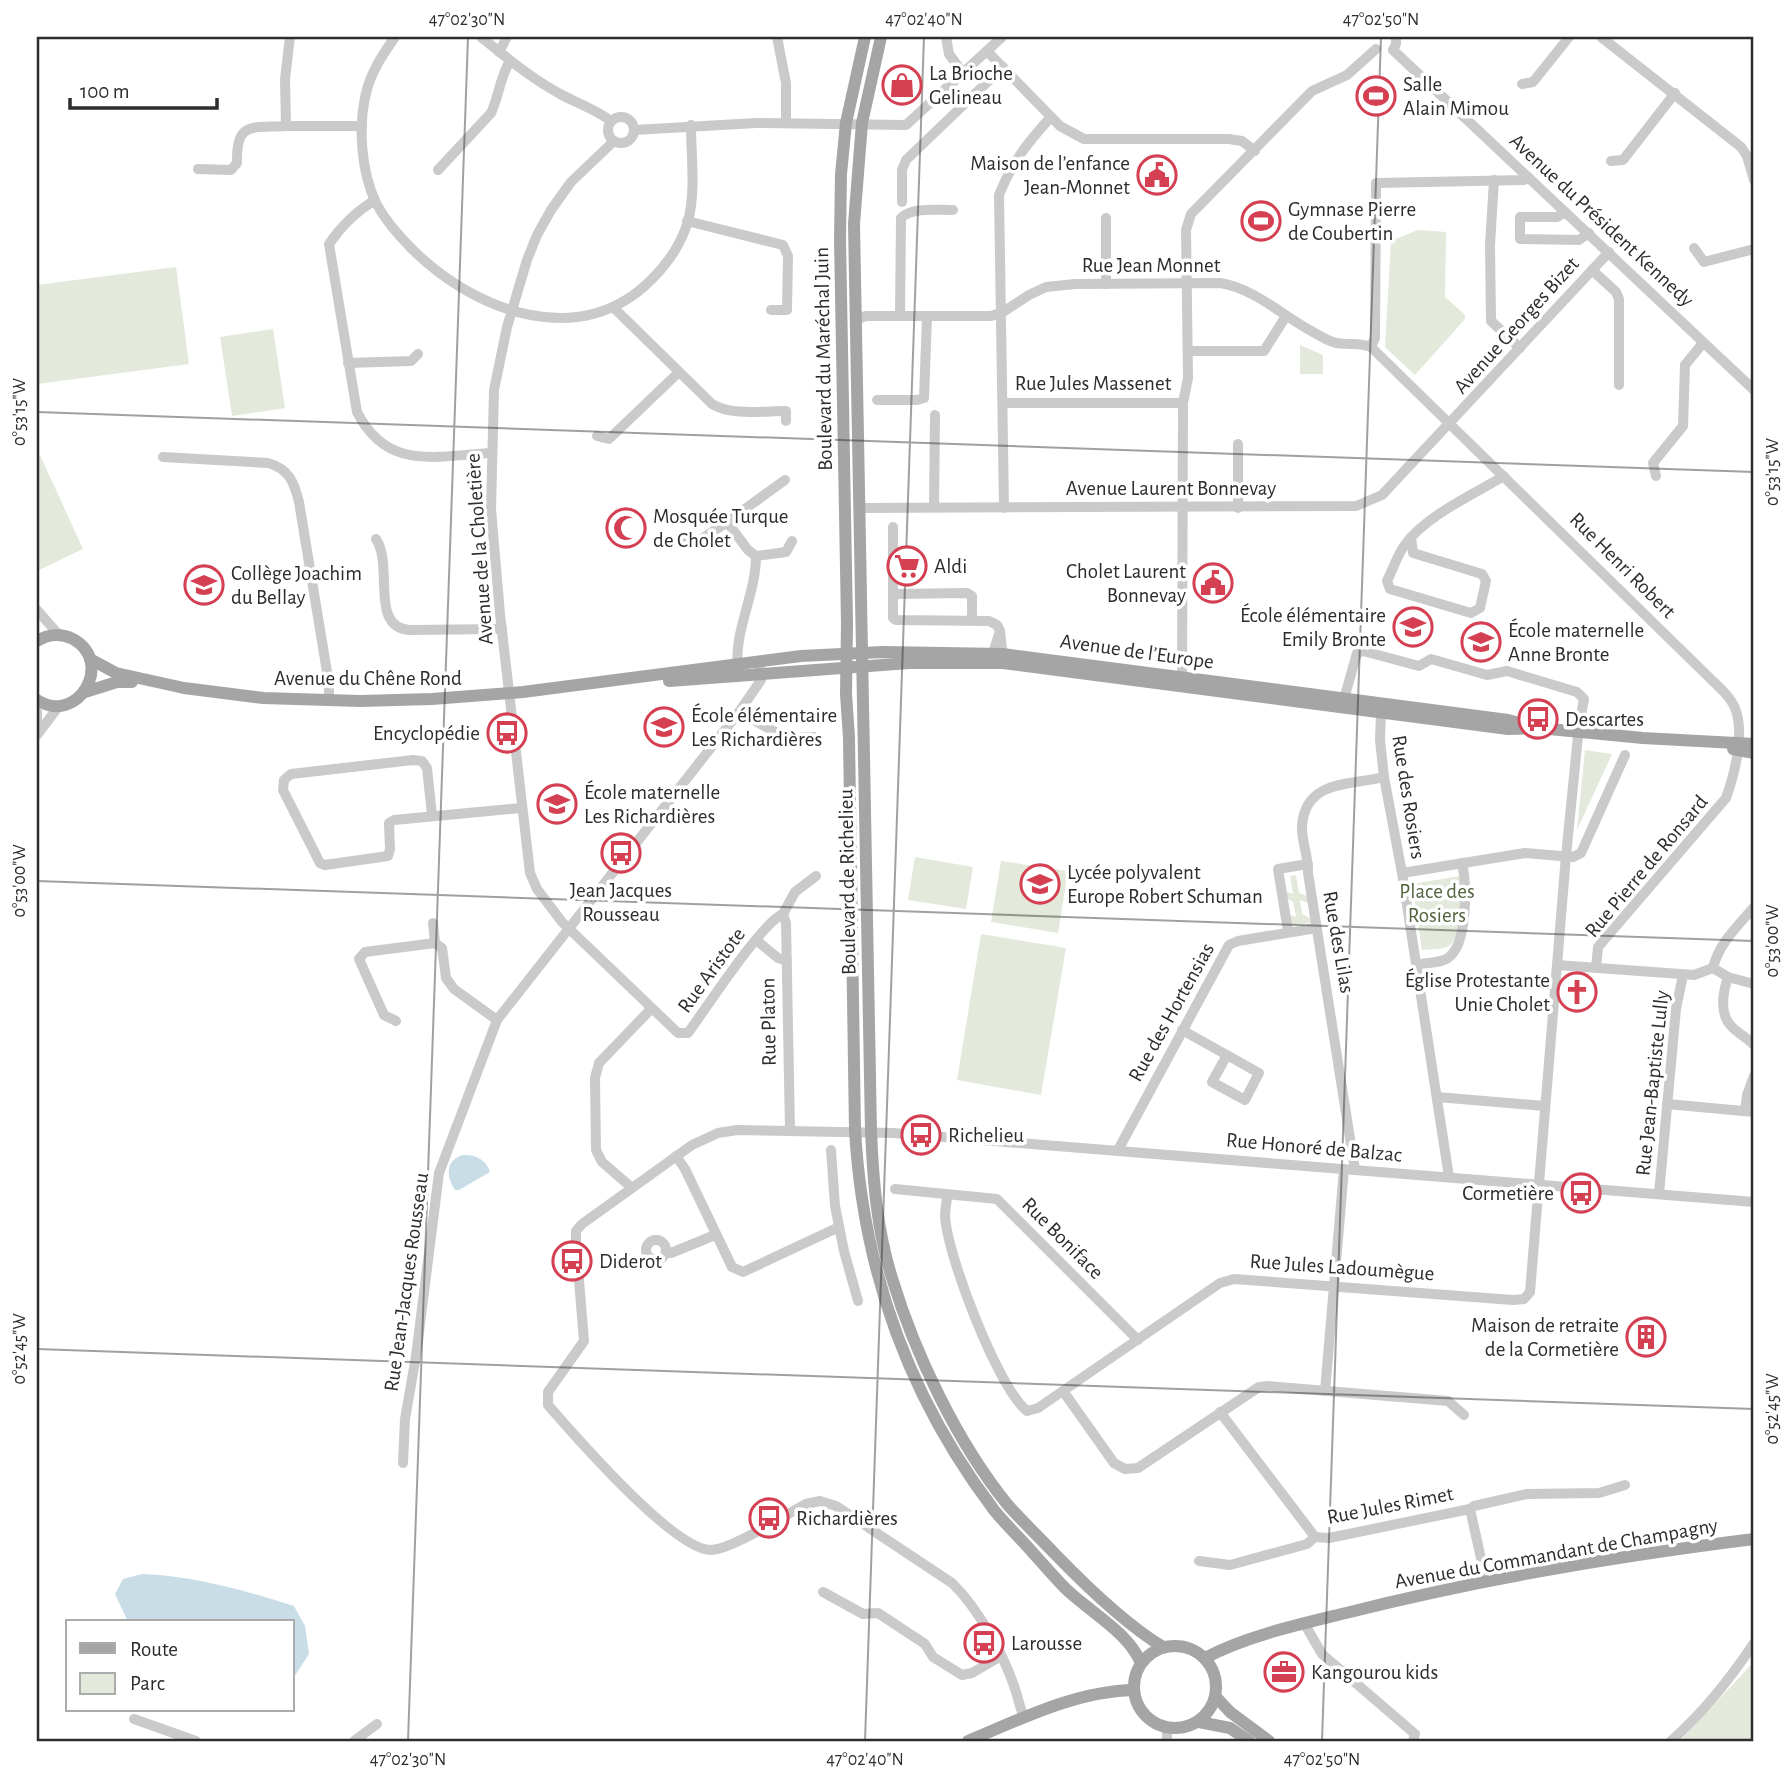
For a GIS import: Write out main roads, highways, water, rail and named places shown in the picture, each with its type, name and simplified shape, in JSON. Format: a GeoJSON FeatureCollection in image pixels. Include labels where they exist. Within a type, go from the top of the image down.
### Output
{"type":"FeatureCollection","features":[{"type":"Feature","properties":{"kind":"main road","name":"Boulevard du Maréchal Juin"},"geometry":{"type":"LineString","coordinates":[[846,683],[854,667],[854,653],[840,239],[841,174],[846,123],[865,37]]}},
{"type":"Feature","properties":{"kind":"main road","name":"Boulevard du Maréchal Juin"},"geometry":{"type":"LineString","coordinates":[[854,653],[861,633],[854,224],[862,123],[881,37]]}},
{"type":"Feature","properties":{"kind":"main road","name":"Avenue du Chêne Rond"},"geometry":{"type":"LineString","coordinates":[[37,641],[50,635],[59,635],[78,643],[90,659],[116,673],[156,683],[244,696],[329,701],[510,694],[760,668],[854,667]]}},
{"type":"Feature","properties":{"kind":"main road","name":"Avenue de l’Europe"},"geometry":{"type":"LineString","coordinates":[[854,653],[998,654],[1381,713],[1508,729],[1539,728],[1709,743],[1754,744]]}},
{"type":"Feature","properties":{"kind":"main road","name":"Avenue du Chêne Rond"},"geometry":{"type":"LineString","coordinates":[[760,668],[801,656],[854,653]]}},
{"type":"Feature","properties":{"kind":"main road"},"geometry":{"type":"LineString","coordinates":[[85,692],[92,670],[90,659]]}},
{"type":"Feature","properties":{"kind":"main road","name":"Avenue de l’Europe"},"geometry":{"type":"LineString","coordinates":[[854,667],[977,662],[1027,666],[1344,699],[1508,720],[1539,728]]}},
{"type":"Feature","properties":{"kind":"main road","name":"Boulevard de Richelieu"},"geometry":{"type":"LineString","coordinates":[[854,667],[873,1175],[891,1277],[912,1335],[957,1431],[1016,1513],[1078,1577],[1163,1647]]}},
{"type":"Feature","properties":{"kind":"main road","name":"Avenue du Chêne Rond"},"geometry":{"type":"LineString","coordinates":[[37,700],[59,706],[69,704],[85,692],[117,682],[156,683]]}},
{"type":"Feature","properties":{"kind":"main road","name":"Boulevard de Richelieu"},"geometry":{"type":"LineString","coordinates":[[846,683],[855,1130],[860,1191],[878,1281],[896,1335],[945,1437],[995,1511],[1066,1589],[1132,1647],[1141,1663]]}},
{"type":"Feature","properties":{"kind":"main road","name":"Avenue de l’Europe"},"geometry":{"type":"LineString","coordinates":[[1737,745],[1754,753]]}},
{"type":"Feature","properties":{"kind":"main road","name":"Avenue du Commandant de Champagny"},"geometry":{"type":"LineString","coordinates":[[1205,1658],[1220,1650],[1304,1623],[1486,1581],[1754,1539]]}},
{"type":"Feature","properties":{"kind":"main road"},"geometry":{"type":"LineString","coordinates":[[1163,1647],[1185,1647],[1205,1658],[1215,1676],[1216,1697],[1213,1707],[1199,1722],[1167,1735],[1144,1715],[1134,1690],[1135,1676],[1141,1663],[1163,1647]]}},
{"type":"Feature","properties":{"kind":"main road"},"geometry":{"type":"LineString","coordinates":[[968,1741],[1094,1694],[1134,1690]]}},
{"type":"Feature","properties":{"kind":"main road"},"geometry":{"type":"LineString","coordinates":[[1216,1697],[1230,1712],[1269,1741]]}},
{"type":"Feature","properties":{"kind":"main road"},"geometry":{"type":"LineString","coordinates":[[1199,1722],[1230,1728],[1248,1741]]}},
{"type":"Feature","properties":{"kind":"water"},"geometry":{"type":"Polygon","coordinates":[[[463,1155],[480,1159],[490,1172],[455,1190],[449,1175],[450,1165],[463,1155]]]}},
{"type":"Feature","properties":{"kind":"water"},"geometry":{"type":"Polygon","coordinates":[[[142,1574],[181,1578],[219,1585],[294,1606],[305,1626],[309,1654],[294,1677],[294,1620],[127,1620],[115,1594],[123,1579],[142,1574]]]}},
{"type":"Feature","properties":{"kind":"place","name":"La Brioche Gelineau"},"geometry":{"type":"Point","coordinates":[902,85]}},
{"type":"Feature","properties":{"kind":"place","name":"Salle Alain Mimou"},"geometry":{"type":"Point","coordinates":[1376,96]}},
{"type":"Feature","properties":{"kind":"place","name":"Maison de l’enfance Jean-Monnet"},"geometry":{"type":"Point","coordinates":[1157,175]}},
{"type":"Feature","properties":{"kind":"place","name":"Gymnase Pierre de Coubertin"},"geometry":{"type":"Point","coordinates":[1261,221]}},
{"type":"Feature","properties":{"kind":"place","name":"Mosquée Turque de Cholet"},"geometry":{"type":"Point","coordinates":[626,528]}},
{"type":"Feature","properties":{"kind":"place","name":"Aldi"},"geometry":{"type":"Point","coordinates":[907,566]}},
{"type":"Feature","properties":{"kind":"place","name":"Cholet Laurent Bonnevay"},"geometry":{"type":"Point","coordinates":[1213,583]}},
{"type":"Feature","properties":{"kind":"place","name":"Collège Joachim du Bellay"},"geometry":{"type":"Point","coordinates":[204,585]}},
{"type":"Feature","properties":{"kind":"place","name":"École élémentaire Emily Bronte"},"geometry":{"type":"Point","coordinates":[1413,627]}},
{"type":"Feature","properties":{"kind":"place","name":"École maternelle Anne Bronte"},"geometry":{"type":"Point","coordinates":[1481,642]}},
{"type":"Feature","properties":{"kind":"place","name":"Descartes"},"geometry":{"type":"Point","coordinates":[1538,719]}},
{"type":"Feature","properties":{"kind":"place","name":"École élémentaire Les Richardières"},"geometry":{"type":"Point","coordinates":[664,727]}},
{"type":"Feature","properties":{"kind":"place","name":"Encyclopédie"},"geometry":{"type":"Point","coordinates":[507,733]}},
{"type":"Feature","properties":{"kind":"place","name":"École maternelle Les Richardières"},"geometry":{"type":"Point","coordinates":[557,804]}},
{"type":"Feature","properties":{"kind":"place","name":"Jean Jacques Rousseau"},"geometry":{"type":"Point","coordinates":[621,853]}},
{"type":"Feature","properties":{"kind":"place","name":"Lycée polyvalent Europe Robert Schuman"},"geometry":{"type":"Point","coordinates":[1040,884]}},
{"type":"Feature","properties":{"kind":"place","name":"Église Protestante Unie Cholet"},"geometry":{"type":"Point","coordinates":[1577,992]}},
{"type":"Feature","properties":{"kind":"place","name":"Richelieu"},"geometry":{"type":"Point","coordinates":[921,1135]}},
{"type":"Feature","properties":{"kind":"place","name":"Cormetière"},"geometry":{"type":"Point","coordinates":[1581,1193]}},
{"type":"Feature","properties":{"kind":"place","name":"Diderot"},"geometry":{"type":"Point","coordinates":[572,1261]}},
{"type":"Feature","properties":{"kind":"place","name":"Maison de retraite de la Cormetière"},"geometry":{"type":"Point","coordinates":[1646,1337]}},
{"type":"Feature","properties":{"kind":"place","name":"Richardières"},"geometry":{"type":"Point","coordinates":[769,1518]}},
{"type":"Feature","properties":{"kind":"place","name":"Larousse"},"geometry":{"type":"Point","coordinates":[984,1643]}},
{"type":"Feature","properties":{"kind":"place","name":"Kangourou kids"},"geometry":{"type":"Point","coordinates":[1284,1672]}},
{"type":"Feature","properties":{"kind":"park label","name":"Place des Rosiers"},"geometry":{"type":"Point","coordinates":[1437,903]}}]}
